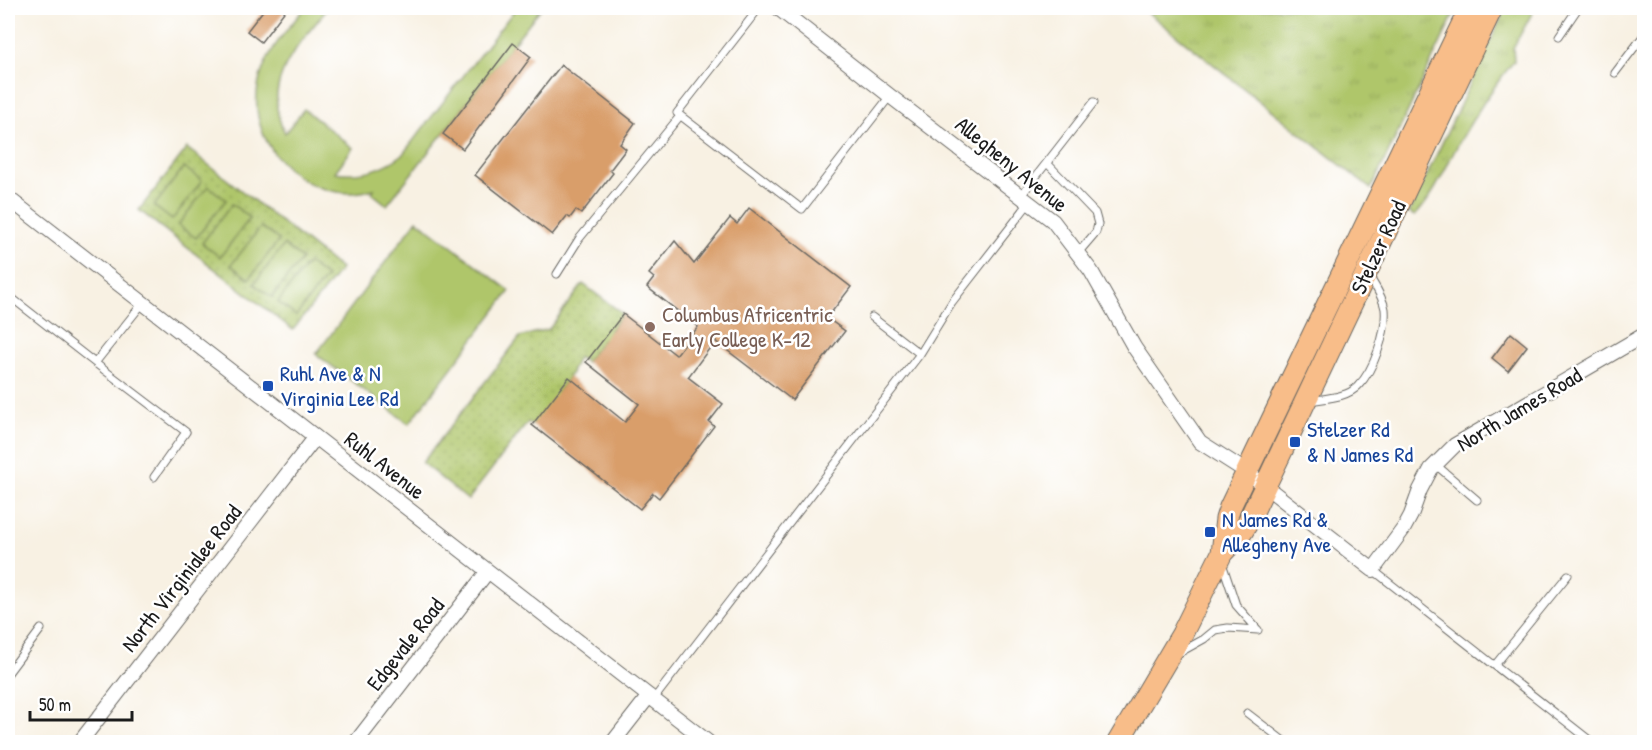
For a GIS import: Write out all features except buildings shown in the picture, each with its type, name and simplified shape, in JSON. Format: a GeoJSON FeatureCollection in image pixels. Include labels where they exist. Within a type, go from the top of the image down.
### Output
{"type":"FeatureCollection","features":[{"type":"Feature","properties":{"kind":"main road","name":"Stelzer Road"},"geometry":{"type":"LineString","coordinates":[[1246,472],[1470,8]]}},
{"type":"Feature","properties":{"kind":"main road","name":"Stelzer Road"},"geometry":{"type":"LineString","coordinates":[[1264,486],[1492,8]]}},
{"type":"Feature","properties":{"kind":"main road"},"geometry":{"type":"LineString","coordinates":[[1221,556],[1226,519],[1246,472]]}},
{"type":"Feature","properties":{"kind":"main road"},"geometry":{"type":"LineString","coordinates":[[1118,742],[1167,660],[1221,556],[1242,532],[1264,486]]}},
{"type":"Feature","properties":{"kind":"street","name":"Allegheny Avenue"},"geometry":{"type":"LineString","coordinates":[[778,8],[1053,221],[1091,271],[1134,347],[1200,442],[1246,472]]}},
{"type":"Feature","properties":{"kind":"street","name":"Ruhl Avenue"},"geometry":{"type":"LineString","coordinates":[[8,198],[708,742]]}},
{"type":"Feature","properties":{"kind":"street","name":"North James Road"},"geometry":{"type":"LineString","coordinates":[[1373,570],[1404,528],[1420,490],[1435,464],[1455,445],[1644,335]]}},
{"type":"Feature","properties":{"kind":"street","name":"North Virginialee Road"},"geometry":{"type":"LineString","coordinates":[[80,742],[315,438]]}},
{"type":"Feature","properties":{"kind":"street"},"geometry":{"type":"LineString","coordinates":[[1246,472],[1373,570]]}},
{"type":"Feature","properties":{"kind":"street","name":"Edgevale Road"},"geometry":{"type":"LineString","coordinates":[[356,742],[488,571]]}},
{"type":"Feature","properties":{"kind":"street"},"geometry":{"type":"LineString","coordinates":[[613,742],[651,698]]}},
{"type":"Feature","properties":{"kind":"lane"},"geometry":{"type":"LineString","coordinates":[[759,8],[677,113],[802,209],[890,96]]}},
{"type":"Feature","properties":{"kind":"lane"},"geometry":{"type":"LineString","coordinates":[[1559,36],[1578,8]]}},
{"type":"Feature","properties":{"kind":"lane"},"geometry":{"type":"LineString","coordinates":[[1615,73],[1644,34]]}},
{"type":"Feature","properties":{"kind":"lane"},"geometry":{"type":"LineString","coordinates":[[651,698],[920,354],[952,302],[1025,200],[1047,163],[1094,102]]}},
{"type":"Feature","properties":{"kind":"lane"},"geometry":{"type":"LineString","coordinates":[[557,274],[579,239],[680,116]]}},
{"type":"Feature","properties":{"kind":"lane"},"geometry":{"type":"LineString","coordinates":[[1047,163],[1095,213],[1096,232],[1077,253]]}},
{"type":"Feature","properties":{"kind":"lane"},"geometry":{"type":"LineString","coordinates":[[1304,402],[1342,395],[1358,387],[1375,359],[1385,325],[1385,307],[1367,271]]}},
{"type":"Feature","properties":{"kind":"lane"},"geometry":{"type":"LineString","coordinates":[[8,295],[186,432],[154,477]]}},
{"type":"Feature","properties":{"kind":"lane"},"geometry":{"type":"LineString","coordinates":[[95,363],[142,304]]}},
{"type":"Feature","properties":{"kind":"lane"},"geometry":{"type":"LineString","coordinates":[[872,317],[920,354]]}},
{"type":"Feature","properties":{"kind":"lane"},"geometry":{"type":"LineString","coordinates":[[1435,464],[1477,500]]}},
{"type":"Feature","properties":{"kind":"lane"},"geometry":{"type":"LineString","coordinates":[[1167,660],[1204,639],[1215,630],[1228,628],[1258,630],[1236,605],[1221,556]]}},
{"type":"Feature","properties":{"kind":"lane"},"geometry":{"type":"LineString","coordinates":[[1373,570],[1592,742]]}},
{"type":"Feature","properties":{"kind":"lane"},"geometry":{"type":"LineString","coordinates":[[1495,665],[1568,575]]}},
{"type":"Feature","properties":{"kind":"lane"},"geometry":{"type":"LineString","coordinates":[[8,673],[41,629]]}},
{"type":"Feature","properties":{"kind":"lane"},"geometry":{"type":"LineString","coordinates":[[1247,713],[1285,742]]}},
{"type":"Feature","properties":{"kind":"green space"},"geometry":{"type":"Polygon","coordinates":[[[305,8],[328,8],[305,36],[286,66],[277,98],[278,115],[285,133],[304,109],[353,148],[335,172],[353,173],[379,168],[402,155],[516,8],[541,8],[387,205],[372,193],[374,189],[351,193],[328,190],[307,182],[289,169],[273,152],[262,132],[257,110],[261,74],[276,44],[305,8]]]}},
{"type":"Feature","properties":{"kind":"green space"},"geometry":{"type":"Polygon","coordinates":[[[1142,8],[1457,8],[1371,189],[1142,8]]]}},
{"type":"Feature","properties":{"kind":"green space"},"geometry":{"type":"Polygon","coordinates":[[[1506,8],[1535,8],[1513,48],[1514,61],[1478,111],[1434,190],[1415,216],[1409,213],[1506,8]]]}},
{"type":"Feature","properties":{"kind":"green space"},"geometry":{"type":"Polygon","coordinates":[[[187,148],[341,269],[293,330],[139,210],[187,148]]]}},
{"type":"Feature","properties":{"kind":"green space"},"geometry":{"type":"Polygon","coordinates":[[[184,167],[202,181],[172,220],[154,206],[184,167]]]}},
{"type":"Feature","properties":{"kind":"green space"},"geometry":{"type":"Polygon","coordinates":[[[208,186],[226,200],[196,238],[178,225],[208,186]]]}},
{"type":"Feature","properties":{"kind":"green space"},"geometry":{"type":"Polygon","coordinates":[[[232,204],[250,218],[220,257],[202,243],[232,204]]]}},
{"type":"Feature","properties":{"kind":"green space"},"geometry":{"type":"Polygon","coordinates":[[[417,220],[510,291],[409,424],[316,354],[417,220]]]}},
{"type":"Feature","properties":{"kind":"green space"},"geometry":{"type":"Polygon","coordinates":[[[261,227],[279,240],[249,279],[231,265],[261,227]]]}},
{"type":"Feature","properties":{"kind":"green space"},"geometry":{"type":"Polygon","coordinates":[[[284,245],[302,259],[272,297],[254,284],[284,245]]]}},
{"type":"Feature","properties":{"kind":"green space"},"geometry":{"type":"Polygon","coordinates":[[[308,263],[326,277],[296,316],[278,302],[308,263]]]}},
{"type":"Feature","properties":{"kind":"green space"},"geometry":{"type":"Polygon","coordinates":[[[583,284],[623,314],[610,330],[622,340],[602,341],[586,362],[578,357],[569,377],[557,393],[568,403],[532,425],[528,422],[468,500],[422,463],[520,337],[549,329],[583,284]]]}},
{"type":"Feature","properties":{"kind":"place","name":"Columbus Africentric Early College K-12"},"geometry":{"type":"Point","coordinates":[650,327]}},
{"type":"Feature","properties":{"kind":"place","name":"Ruhl Ave & N Virginia Lee Rd"},"geometry":{"type":"Point","coordinates":[268,386]}},
{"type":"Feature","properties":{"kind":"place","name":"Stelzer Rd & N James Rd"},"geometry":{"type":"Point","coordinates":[1295,442]}},
{"type":"Feature","properties":{"kind":"place","name":"N James Rd & Allegheny Ave"},"geometry":{"type":"Point","coordinates":[1210,532]}}]}
